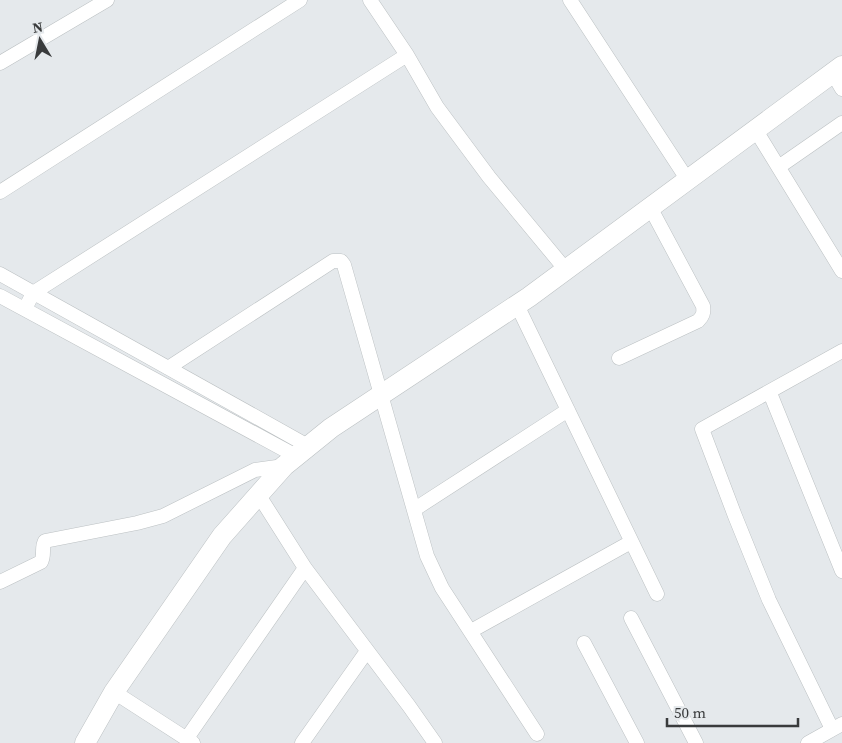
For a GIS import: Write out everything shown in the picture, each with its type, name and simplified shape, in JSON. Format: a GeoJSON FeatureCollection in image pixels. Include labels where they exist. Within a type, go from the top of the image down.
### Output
{"type":"FeatureCollection","features":[{"type":"Feature","properties":{"kind":"street"},"geometry":{"type":"LineString","coordinates":[[0,63],[107,0]]}},
{"type":"Feature","properties":{"kind":"street"},"geometry":{"type":"LineString","coordinates":[[0,192],[300,0]]}},
{"type":"Feature","properties":{"kind":"street"},"geometry":{"type":"LineString","coordinates":[[370,0],[406,54],[437,107],[566,270]]}},
{"type":"Feature","properties":{"kind":"street"},"geometry":{"type":"LineString","coordinates":[[570,0],[687,179]]}},
{"type":"Feature","properties":{"kind":"street"},"geometry":{"type":"LineString","coordinates":[[24,309],[33,293],[406,54]]}},
{"type":"Feature","properties":{"kind":"street"},"geometry":{"type":"LineString","coordinates":[[85,743],[114,692],[222,536],[258,494],[296,456],[331,428],[517,305],[755,129],[839,76]]}},
{"type":"Feature","properties":{"kind":"street"},"geometry":{"type":"LineString","coordinates":[[780,166],[842,123]]}},
{"type":"Feature","properties":{"kind":"street"},"geometry":{"type":"LineString","coordinates":[[755,129],[780,166],[842,271]]}},
{"type":"Feature","properties":{"kind":"street"},"geometry":{"type":"LineString","coordinates":[[619,358],[698,321],[704,311],[650,207]]}},
{"type":"Feature","properties":{"kind":"street"},"geometry":{"type":"LineString","coordinates":[[168,368],[333,261],[337,260],[344,265],[427,556],[442,588],[537,734]]}},
{"type":"Feature","properties":{"kind":"street"},"geometry":{"type":"LineString","coordinates":[[0,274],[168,368],[296,456]]}},
{"type":"Feature","properties":{"kind":"street"},"geometry":{"type":"LineString","coordinates":[[0,296],[296,456]]}},
{"type":"Feature","properties":{"kind":"street"},"geometry":{"type":"LineString","coordinates":[[517,305],[657,594]]}},
{"type":"Feature","properties":{"kind":"street"},"geometry":{"type":"LineString","coordinates":[[808,743],[837,726],[769,600],[702,429],[770,393],[842,351]]}},
{"type":"Feature","properties":{"kind":"street"},"geometry":{"type":"LineString","coordinates":[[770,393],[842,572]]}},
{"type":"Feature","properties":{"kind":"street"},"geometry":{"type":"LineString","coordinates":[[415,509],[568,410]]}},
{"type":"Feature","properties":{"kind":"street"},"geometry":{"type":"LineString","coordinates":[[0,582],[41,562],[43,558],[42,545],[45,541],[163,516],[250,472],[296,456]]}},
{"type":"Feature","properties":{"kind":"street"},"geometry":{"type":"LineString","coordinates":[[258,494],[305,568],[435,743]]}},
{"type":"Feature","properties":{"kind":"street"},"geometry":{"type":"LineString","coordinates":[[471,631],[631,542]]}},
{"type":"Feature","properties":{"kind":"street"},"geometry":{"type":"LineString","coordinates":[[114,692],[190,740],[305,568]]}},
{"type":"Feature","properties":{"kind":"street"},"geometry":{"type":"LineString","coordinates":[[631,618],[696,743]]}},
{"type":"Feature","properties":{"kind":"street"},"geometry":{"type":"LineString","coordinates":[[584,643],[636,743]]}},
{"type":"Feature","properties":{"kind":"street"},"geometry":{"type":"LineString","coordinates":[[302,743],[367,651]]}}]}
